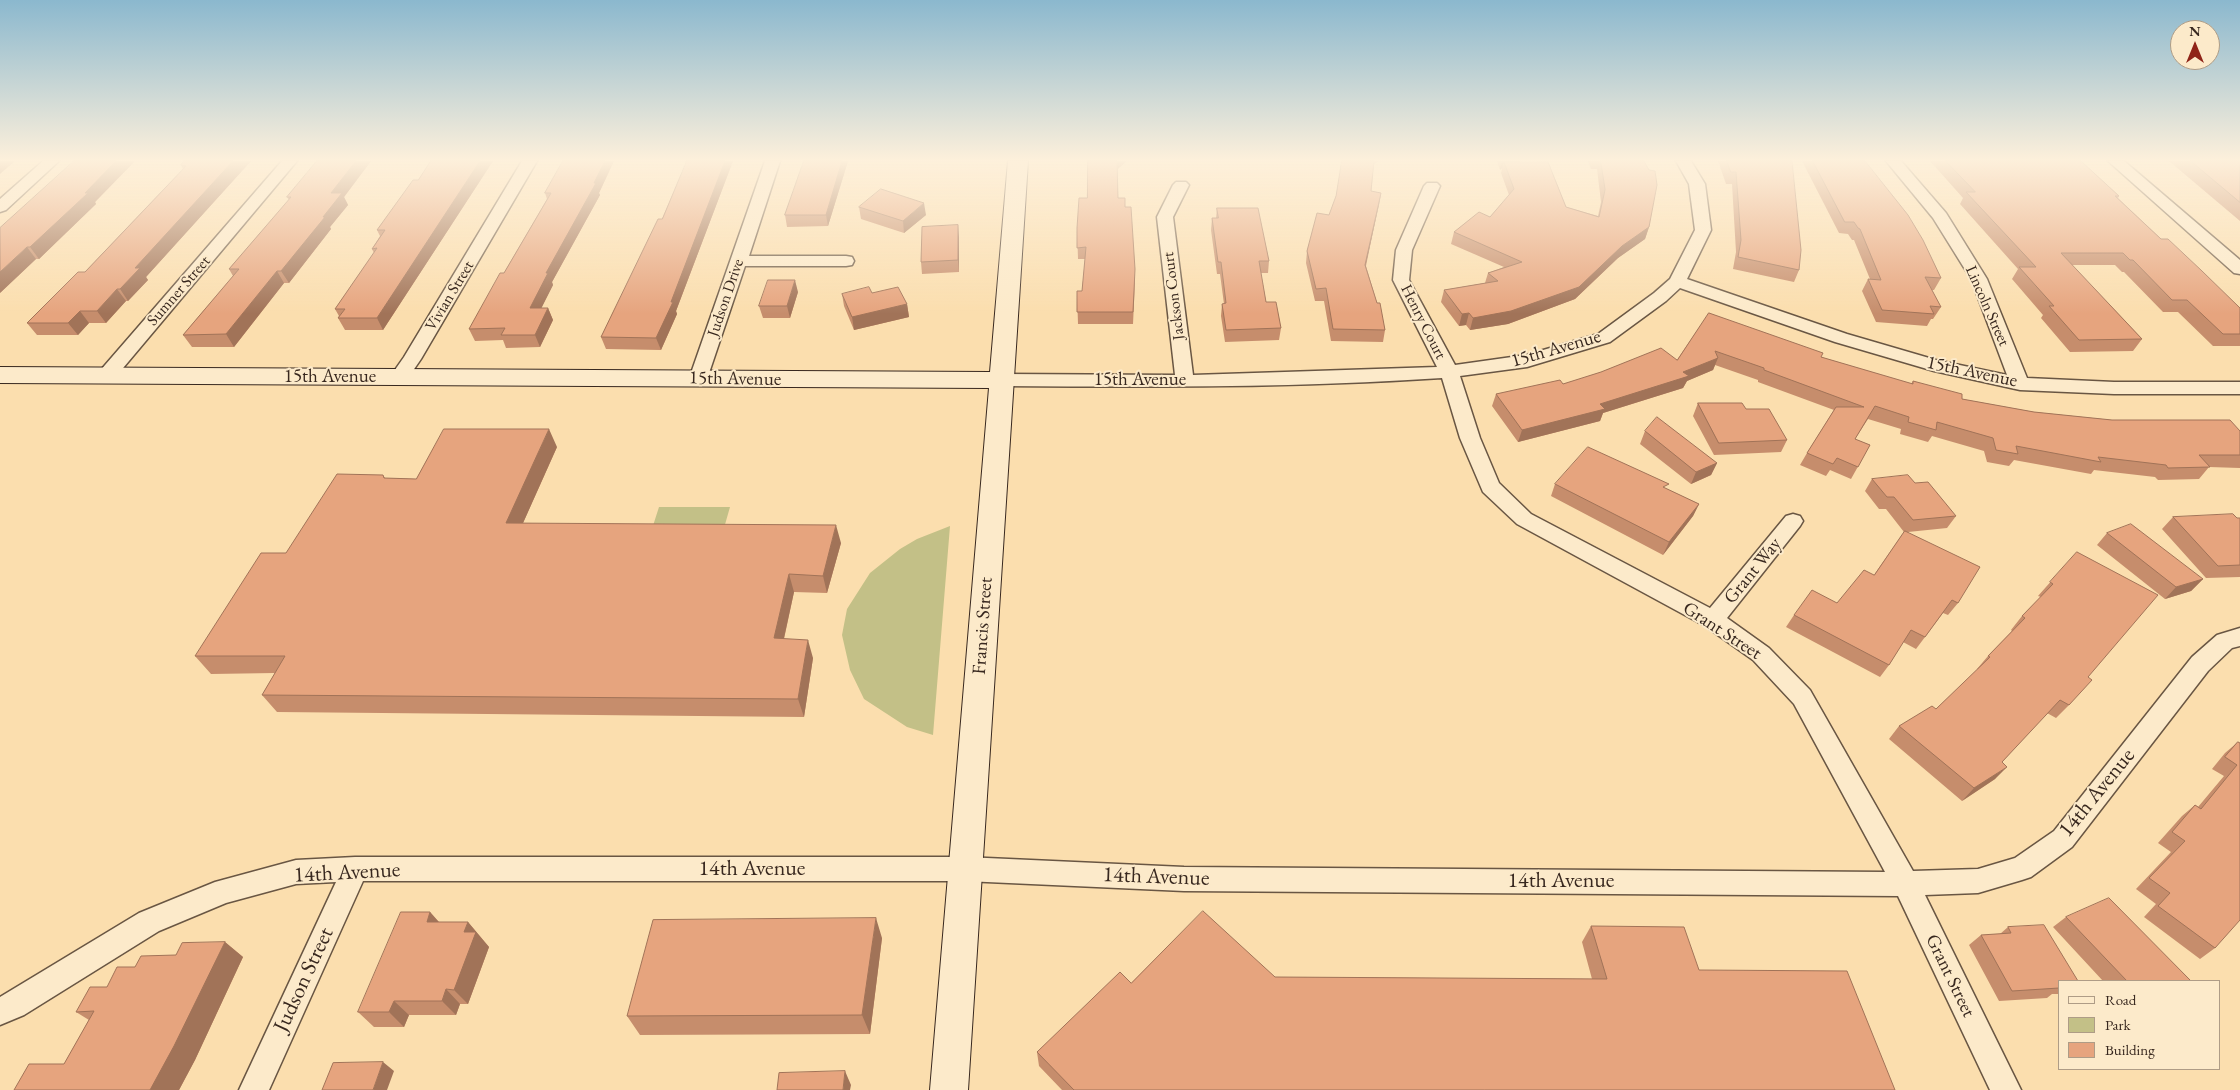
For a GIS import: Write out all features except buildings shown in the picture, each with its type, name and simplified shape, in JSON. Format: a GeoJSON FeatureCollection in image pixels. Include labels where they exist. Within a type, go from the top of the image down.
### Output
{"type":"FeatureCollection","features":[{"type":"Feature","properties":{"kind":"street","name":"Sumner Street"},"geometry":{"type":"LineString","coordinates":[[106,376],[246,212]]}},
{"type":"Feature","properties":{"kind":"street","name":"Vivian Street"},"geometry":{"type":"LineString","coordinates":[[399,377],[412,359],[500,212]]}},
{"type":"Feature","properties":{"kind":"street","name":"Judson Drive"},"geometry":{"type":"LineString","coordinates":[[698,379],[756,212]]}},
{"type":"Feature","properties":{"kind":"street","name":"Francis Street"},"geometry":{"type":"LineString","coordinates":[[949,1090],[1014,212]]}},
{"type":"Feature","properties":{"kind":"street","name":"Jackson Court"},"geometry":{"type":"LineString","coordinates":[[1168,212],[1165,217],[1185,381]]}},
{"type":"Feature","properties":{"kind":"street","name":"Henry Court"},"geometry":{"type":"LineString","coordinates":[[1421,212],[1404,250],[1401,280],[1449,372]]}},
{"type":"Feature","properties":{"kind":"street"},"geometry":{"type":"LineString","coordinates":[[1677,281],[1703,230],[1701,212]]}},
{"type":"Feature","properties":{"kind":"street","name":"Lincoln Street"},"geometry":{"type":"LineString","coordinates":[[1936,212],[1979,279],[2020,384]]}},
{"type":"Feature","properties":{"kind":"street"},"geometry":{"type":"LineString","coordinates":[[2174,212],[2240,269]]}},
{"type":"Feature","properties":{"kind":"street"},"geometry":{"type":"LineString","coordinates":[[740,261],[846,261]]}},
{"type":"Feature","properties":{"kind":"street","name":"15th Avenue"},"geometry":{"type":"LineString","coordinates":[[0,375],[1185,381],[1387,376],[1449,372],[1527,362],[1604,338],[1660,297],[1677,281],[1841,338],[1934,365],[2020,384],[2114,388],[2240,388]]}},
{"type":"Feature","properties":{"kind":"street","name":"Grant Street"},"geometry":{"type":"LineString","coordinates":[[1449,372],[1470,438],[1490,487],[1524,519],[1713,620],[1761,654],[1802,697],[1906,884],[2006,1090]]}},
{"type":"Feature","properties":{"kind":"street","name":"Grant Way"},"geometry":{"type":"LineString","coordinates":[[1713,620],[1792,521]]}},
{"type":"Feature","properties":{"kind":"street","name":"14th Avenue"},"geometry":{"type":"LineString","coordinates":[[0,1011],[14,1005],[149,922],[224,891],[296,872],[355,869],[965,869],[1184,879],[1906,884],[1978,881],[2022,868],[2063,839],[2200,664],[2225,641],[2240,636]]}},
{"type":"Feature","properties":{"kind":"street","name":"Judson Street"},"geometry":{"type":"LineString","coordinates":[[254,1090],[355,869]]}},
{"type":"Feature","properties":{"kind":"green space"},"geometry":{"type":"Polygon","coordinates":[[[659,507],[730,507],[722,535],[650,535],[659,507]]]}},
{"type":"Feature","properties":{"kind":"green space"},"geometry":{"type":"Polygon","coordinates":[[[950,526],[933,735],[907,727],[864,699],[850,670],[842,635],[847,609],[870,573],[900,549],[917,539],[950,526]]]}}]}
